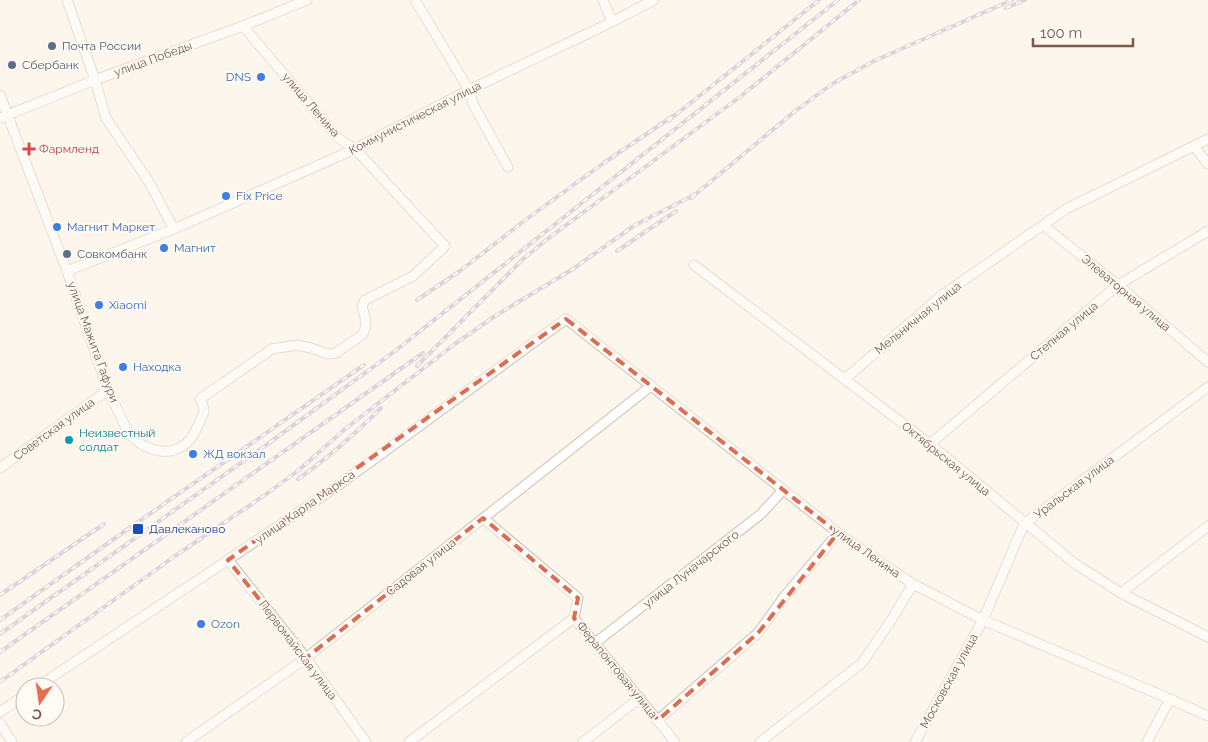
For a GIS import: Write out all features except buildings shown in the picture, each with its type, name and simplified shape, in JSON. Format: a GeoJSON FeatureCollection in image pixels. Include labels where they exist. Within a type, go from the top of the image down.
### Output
{"type":"FeatureCollection","features":[{"type":"Feature","properties":{"kind":"street"},"geometry":{"type":"LineString","coordinates":[[67,0],[106,118],[149,182],[174,229]]}},
{"type":"Feature","properties":{"kind":"street","name":"улица Победы"},"geometry":{"type":"LineString","coordinates":[[4,116],[307,0]]}},
{"type":"Feature","properties":{"kind":"street"},"geometry":{"type":"LineString","coordinates":[[416,0],[469,90],[473,104],[508,167]]}},
{"type":"Feature","properties":{"kind":"street"},"geometry":{"type":"LineString","coordinates":[[603,0],[612,22]]}},
{"type":"Feature","properties":{"kind":"street","name":"Коммунистическая улица"},"geometry":{"type":"LineString","coordinates":[[67,271],[174,229],[355,149],[469,90],[654,0]]}},
{"type":"Feature","properties":{"kind":"street","name":"улица Ленина"},"geometry":{"type":"LineString","coordinates":[[243,26],[338,138],[355,149],[445,246]]}},
{"type":"Feature","properties":{"kind":"street","name":"улица Мажита Гафури"},"geometry":{"type":"LineString","coordinates":[[0,95],[4,116],[67,271],[108,390],[129,434],[133,439],[148,448],[161,452],[178,449],[189,442],[195,434],[204,410],[200,399],[272,349],[297,345],[328,354],[336,353],[363,334],[366,326],[366,317],[362,306],[365,300],[413,276],[445,246]]}},
{"type":"Feature","properties":{"kind":"street"},"geometry":{"type":"LineString","coordinates":[[1044,226],[1066,209],[1208,139]]}},
{"type":"Feature","properties":{"kind":"street"},"geometry":{"type":"LineString","coordinates":[[1194,146],[1208,164]]}},
{"type":"Feature","properties":{"kind":"street","name":"Элеваторная улица"},"geometry":{"type":"LineString","coordinates":[[1044,226],[1118,285],[1208,362]]}},
{"type":"Feature","properties":{"kind":"street","name":"Мельничная улица"},"geometry":{"type":"LineString","coordinates":[[845,379],[942,296],[1044,226]]}},
{"type":"Feature","properties":{"kind":"street","name":"Степная улица"},"geometry":{"type":"LineString","coordinates":[[930,444],[1118,285],[1208,231]]}},
{"type":"Feature","properties":{"kind":"street","name":"Октябрьская улица"},"geometry":{"type":"LineString","coordinates":[[694,265],[930,444],[1074,564],[1121,593],[1208,637]]}},
{"type":"Feature","properties":{"kind":"street","name":"улица Ленина"},"geometry":{"type":"LineString","coordinates":[[566,319],[838,533],[913,584],[983,620],[1170,699],[1206,712]]}},
{"type":"Feature","properties":{"kind":"street","name":"улица Карла Маркса"},"geometry":{"type":"LineString","coordinates":[[52,677],[337,486],[566,319]]}},
{"type":"Feature","properties":{"kind":"street","name":"Садовая улица"},"geometry":{"type":"LineString","coordinates":[[186,742],[306,658],[651,386]]}},
{"type":"Feature","properties":{"kind":"street","name":"Уральская улица"},"geometry":{"type":"LineString","coordinates":[[983,620],[1024,524],[1208,387]]}},
{"type":"Feature","properties":{"kind":"street","name":"Советская улица"},"geometry":{"type":"LineString","coordinates":[[0,468],[108,390]]}},
{"type":"Feature","properties":{"kind":"street","name":"улица Луначарского"},"geometry":{"type":"LineString","coordinates":[[595,643],[761,514],[783,490]]}},
{"type":"Feature","properties":{"kind":"street","name":"Ферапонтовая улица"},"geometry":{"type":"LineString","coordinates":[[483,518],[578,598],[574,618],[675,742]]}},
{"type":"Feature","properties":{"kind":"street"},"geometry":{"type":"LineString","coordinates":[[1121,593],[1208,526]]}},
{"type":"Feature","properties":{"kind":"street"},"geometry":{"type":"LineString","coordinates":[[658,720],[758,633],[784,597],[838,533]]}},
{"type":"Feature","properties":{"kind":"street","name":"Первомайская улица"},"geometry":{"type":"LineString","coordinates":[[228,560],[306,658],[366,742]]}},
{"type":"Feature","properties":{"kind":"street"},"geometry":{"type":"LineString","coordinates":[[760,742],[862,663],[913,584]]}},
{"type":"Feature","properties":{"kind":"street"},"geometry":{"type":"LineString","coordinates":[[409,742],[574,618]]}},
{"type":"Feature","properties":{"kind":"street","name":"Московская улица"},"geometry":{"type":"LineString","coordinates":[[915,742],[983,620]]}},
{"type":"Feature","properties":{"kind":"street"},"geometry":{"type":"LineString","coordinates":[[583,742],[640,698]]}},
{"type":"Feature","properties":{"kind":"street"},"geometry":{"type":"LineString","coordinates":[[1147,742],[1170,699]]}},
{"type":"Feature","properties":{"kind":"street"},"geometry":{"type":"LineString","coordinates":[[0,712],[15,702]]}},
{"type":"Feature","properties":{"kind":"street"},"geometry":{"type":"LineString","coordinates":[[0,723],[12,742]]}},
{"type":"Feature","properties":{"kind":"highlighted area"},"geometry":{"type":"Polygon","coordinates":[[[566,319],[838,533],[758,633],[658,720],[574,618],[578,598],[483,518],[306,658],[228,560],[566,319]]]}},
{"type":"Feature","properties":{"kind":"railway"},"geometry":{"type":"LineString","coordinates":[[0,634],[395,351],[838,0]]}},
{"type":"Feature","properties":{"kind":"railway"},"geometry":{"type":"LineString","coordinates":[[417,366],[523,259],[740,97],[859,0]]}},
{"type":"Feature","properties":{"kind":"railway"},"geometry":{"type":"LineString","coordinates":[[691,198],[794,112],[832,84],[874,61],[1012,0]]}},
{"type":"Feature","properties":{"kind":"railway"},"geometry":{"type":"LineString","coordinates":[[1006,8],[1025,0]]}},
{"type":"Feature","properties":{"kind":"railway"},"geometry":{"type":"LineString","coordinates":[[668,121],[818,1]]}},
{"type":"Feature","properties":{"kind":"railway"},"geometry":{"type":"LineString","coordinates":[[417,300],[460,271],[524,221],[605,162],[673,116]]}},
{"type":"Feature","properties":{"kind":"railway"},"geometry":{"type":"LineString","coordinates":[[0,682],[175,556],[299,470],[345,429],[455,344],[495,316],[573,269],[635,225],[696,194]]}},
{"type":"Feature","properties":{"kind":"railway"},"geometry":{"type":"LineString","coordinates":[[617,251],[676,211]]}},
{"type":"Feature","properties":{"kind":"railway"},"geometry":{"type":"LineString","coordinates":[[0,652],[423,353]]}},
{"type":"Feature","properties":{"kind":"railway"},"geometry":{"type":"LineString","coordinates":[[0,620],[364,365]]}},
{"type":"Feature","properties":{"kind":"railway"},"geometry":{"type":"LineString","coordinates":[[298,479],[320,463],[381,408]]}},
{"type":"Feature","properties":{"kind":"railway"},"geometry":{"type":"LineString","coordinates":[[0,595],[104,524]]}},
{"type":"Feature","properties":{"kind":"place","name":"Почта России"},"geometry":{"type":"Point","coordinates":[52,46]}},
{"type":"Feature","properties":{"kind":"place","name":"Сбербанк"},"geometry":{"type":"Point","coordinates":[12,65]}},
{"type":"Feature","properties":{"kind":"place","name":"DNS"},"geometry":{"type":"Point","coordinates":[261,77]}},
{"type":"Feature","properties":{"kind":"place","name":"Фармленд"},"geometry":{"type":"Point","coordinates":[29,149]}},
{"type":"Feature","properties":{"kind":"place","name":"Fix Price"},"geometry":{"type":"Point","coordinates":[226,196]}},
{"type":"Feature","properties":{"kind":"place","name":"Магнит Маркет"},"geometry":{"type":"Point","coordinates":[57,227]}},
{"type":"Feature","properties":{"kind":"place","name":"Магнит"},"geometry":{"type":"Point","coordinates":[164,248]}},
{"type":"Feature","properties":{"kind":"place","name":"Совкомбанк"},"geometry":{"type":"Point","coordinates":[67,254]}},
{"type":"Feature","properties":{"kind":"place","name":"Xiaomi"},"geometry":{"type":"Point","coordinates":[99,305]}},
{"type":"Feature","properties":{"kind":"place","name":"Находка"},"geometry":{"type":"Point","coordinates":[123,367]}},
{"type":"Feature","properties":{"kind":"place","name":"Неизвестный солдат"},"geometry":{"type":"Point","coordinates":[69,440]}},
{"type":"Feature","properties":{"kind":"place","name":"ЖД вокзал"},"geometry":{"type":"Point","coordinates":[193,454]}},
{"type":"Feature","properties":{"kind":"place","name":"Давлеканово"},"geometry":{"type":"Point","coordinates":[138,529]}},
{"type":"Feature","properties":{"kind":"place","name":"Ozon"},"geometry":{"type":"Point","coordinates":[201,624]}}]}
